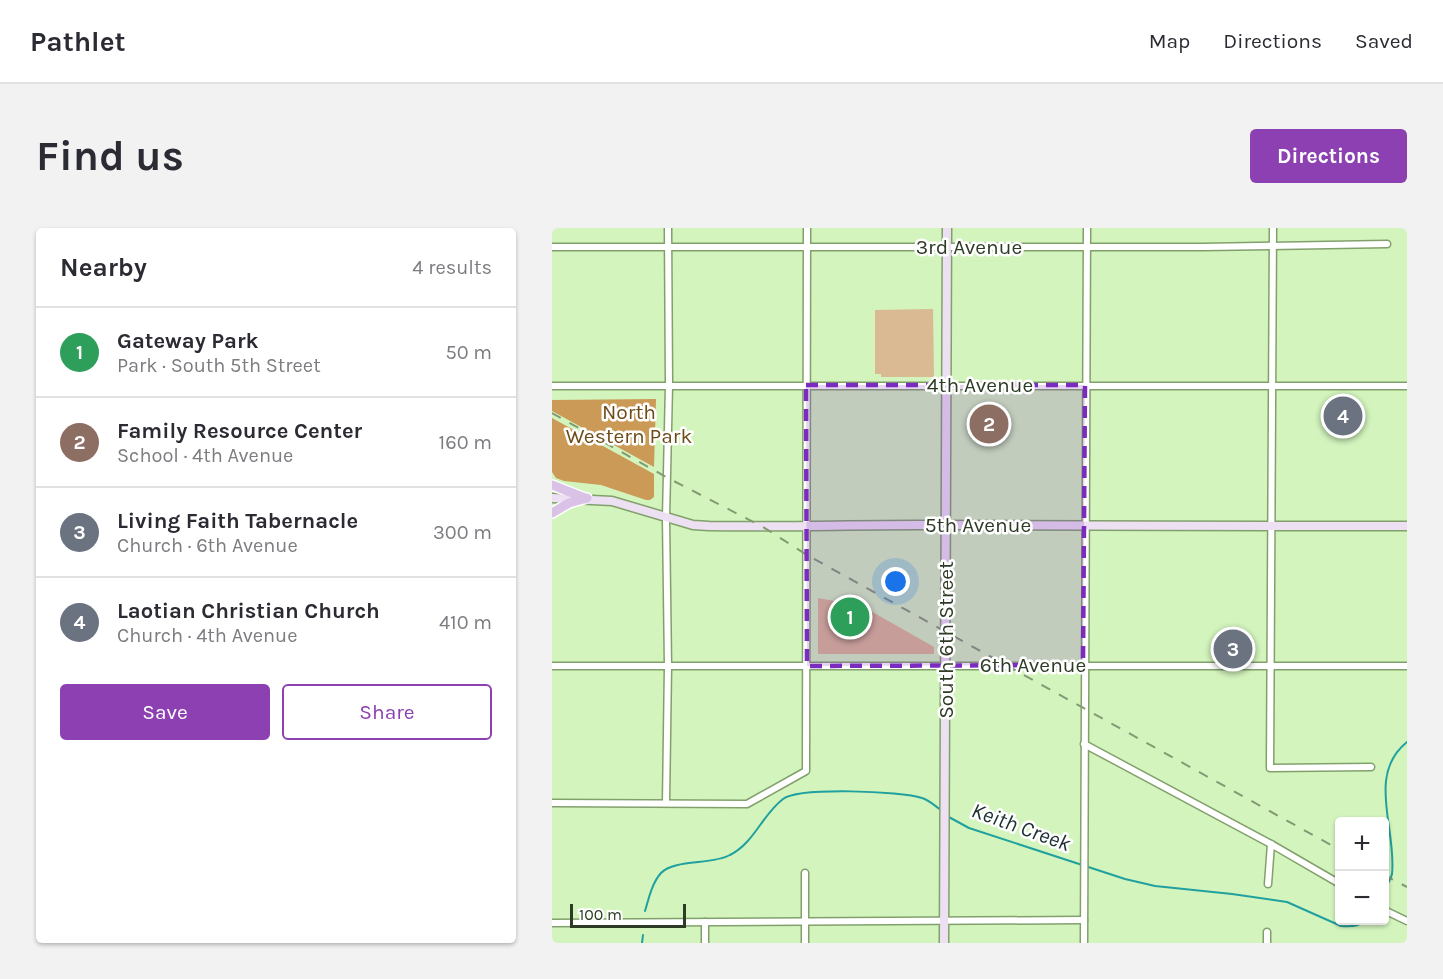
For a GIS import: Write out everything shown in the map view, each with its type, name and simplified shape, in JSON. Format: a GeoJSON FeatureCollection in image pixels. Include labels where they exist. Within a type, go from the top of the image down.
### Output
{"type":"FeatureCollection","features":[{"type":"Feature","properties":{"kind":"main road","name":"South 6th Street"},"geometry":{"type":"LineString","coordinates":[[944,943],[947,228]]}},
{"type":"Feature","properties":{"kind":"main road"},"geometry":{"type":"LineString","coordinates":[[552,484],[587,498]]}},
{"type":"Feature","properties":{"kind":"main road","name":"5th Avenue"},"geometry":{"type":"LineString","coordinates":[[552,498],[587,498],[619,502],[666,518],[693,525],[708,526],[1407,526]]}},
{"type":"Feature","properties":{"kind":"main road"},"geometry":{"type":"LineString","coordinates":[[552,513],[569,502],[587,498]]}},
{"type":"Feature","properties":{"kind":"street"},"geometry":{"type":"LineString","coordinates":[[666,803],[668,228]]}},
{"type":"Feature","properties":{"kind":"street"},"geometry":{"type":"LineString","coordinates":[[552,803],[747,804],[806,771],[807,228]]}},
{"type":"Feature","properties":{"kind":"street"},"geometry":{"type":"LineString","coordinates":[[1084,943],[1083,665],[1087,228]]}},
{"type":"Feature","properties":{"kind":"street"},"geometry":{"type":"LineString","coordinates":[[1273,228],[1270,768],[1371,767]]}},
{"type":"Feature","properties":{"kind":"street","name":"3rd Avenue"},"geometry":{"type":"LineString","coordinates":[[552,247],[1086,247],[1387,244]]}},
{"type":"Feature","properties":{"kind":"street","name":"4th Avenue"},"geometry":{"type":"LineString","coordinates":[[552,386],[1407,387]]}},
{"type":"Feature","properties":{"kind":"street","name":"6th Avenue"},"geometry":{"type":"LineString","coordinates":[[552,666],[1407,666]]}},
{"type":"Feature","properties":{"kind":"street"},"geometry":{"type":"LineString","coordinates":[[1084,744],[1335,881]]}},
{"type":"Feature","properties":{"kind":"street"},"geometry":{"type":"LineString","coordinates":[[1268,884],[1270,844]]}},
{"type":"Feature","properties":{"kind":"street"},"geometry":{"type":"LineString","coordinates":[[805,943],[806,873]]}},
{"type":"Feature","properties":{"kind":"street"},"geometry":{"type":"LineString","coordinates":[[1389,912],[1407,921]]}},
{"type":"Feature","properties":{"kind":"street"},"geometry":{"type":"LineString","coordinates":[[552,923],[1084,920]]}},
{"type":"Feature","properties":{"kind":"street"},"geometry":{"type":"LineString","coordinates":[[705,922],[705,943]]}},
{"type":"Feature","properties":{"kind":"street"},"geometry":{"type":"LineString","coordinates":[[1267,943],[1268,932]]}},
{"type":"Feature","properties":{"kind":"highlighted area"},"geometry":{"type":"Polygon","coordinates":[[[806,385],[1085,385],[1083,665],[807,666],[806,385]]]}},
{"type":"Feature","properties":{"kind":"shaded area"},"geometry":{"type":"Polygon","coordinates":[[[933,309],[934,377],[881,377],[881,374],[875,374],[875,310],[933,309]]]}},
{"type":"Feature","properties":{"kind":"shaded area"},"geometry":{"type":"Polygon","coordinates":[[[818,598],[862,606],[934,647],[934,654],[818,654],[818,598]]]}},
{"type":"Feature","properties":{"kind":"green space","name":"North Western Park"},"geometry":{"type":"Polygon","coordinates":[[[656,399],[654,467],[552,411],[552,400],[656,399]]]}},
{"type":"Feature","properties":{"kind":"green space"},"geometry":{"type":"Polygon","coordinates":[[[552,418],[654,474],[654,497],[646,500],[601,485],[556,478],[552,472],[552,418]]]}},
{"type":"Feature","properties":{"kind":"waterway","name":"Keith Creek"},"geometry":{"type":"LineString","coordinates":[[1389,882],[1392,874],[1392,857],[1386,804],[1388,770],[1395,755],[1407,742]]}},
{"type":"Feature","properties":{"kind":"waterway","name":"Keith Creek"},"geometry":{"type":"LineString","coordinates":[[645,911],[653,886],[661,873],[675,866],[730,855],[752,836],[783,799],[793,795],[851,791],[894,794],[922,798],[941,810]]}},
{"type":"Feature","properties":{"kind":"waterway","name":"Keith Creek"},"geometry":{"type":"LineString","coordinates":[[947,816],[969,828],[1125,879],[1155,886],[1287,902],[1335,923]]}},
{"type":"Feature","properties":{"kind":"waterway","name":"Keith Creek"},"geometry":{"type":"LineString","coordinates":[[1339,925],[1357,925]]}},
{"type":"Feature","properties":{"kind":"waterway","name":"Keith Creek"},"geometry":{"type":"LineString","coordinates":[[642,943],[643,935]]}},
{"type":"Feature","properties":{"kind":"railway"},"geometry":{"type":"LineString","coordinates":[[552,413],[666,477],[763,527],[807,555],[1335,847]]}},
{"type":"Feature","properties":{"kind":"railway"},"geometry":{"type":"LineString","coordinates":[[1389,878],[1407,887]]}},
{"type":"Feature","properties":{"kind":"place","name":"Laotian Christian Church"},"geometry":{"type":"Point","coordinates":[1343,416]}},
{"type":"Feature","properties":{"kind":"place","name":"Family Resource Center"},"geometry":{"type":"Point","coordinates":[989,424]}},
{"type":"Feature","properties":{"kind":"place","name":"Gateway Park"},"geometry":{"type":"Point","coordinates":[850,617]}},
{"type":"Feature","properties":{"kind":"place","name":"Living Faith Tabernacle"},"geometry":{"type":"Point","coordinates":[1233,649]}}]}
